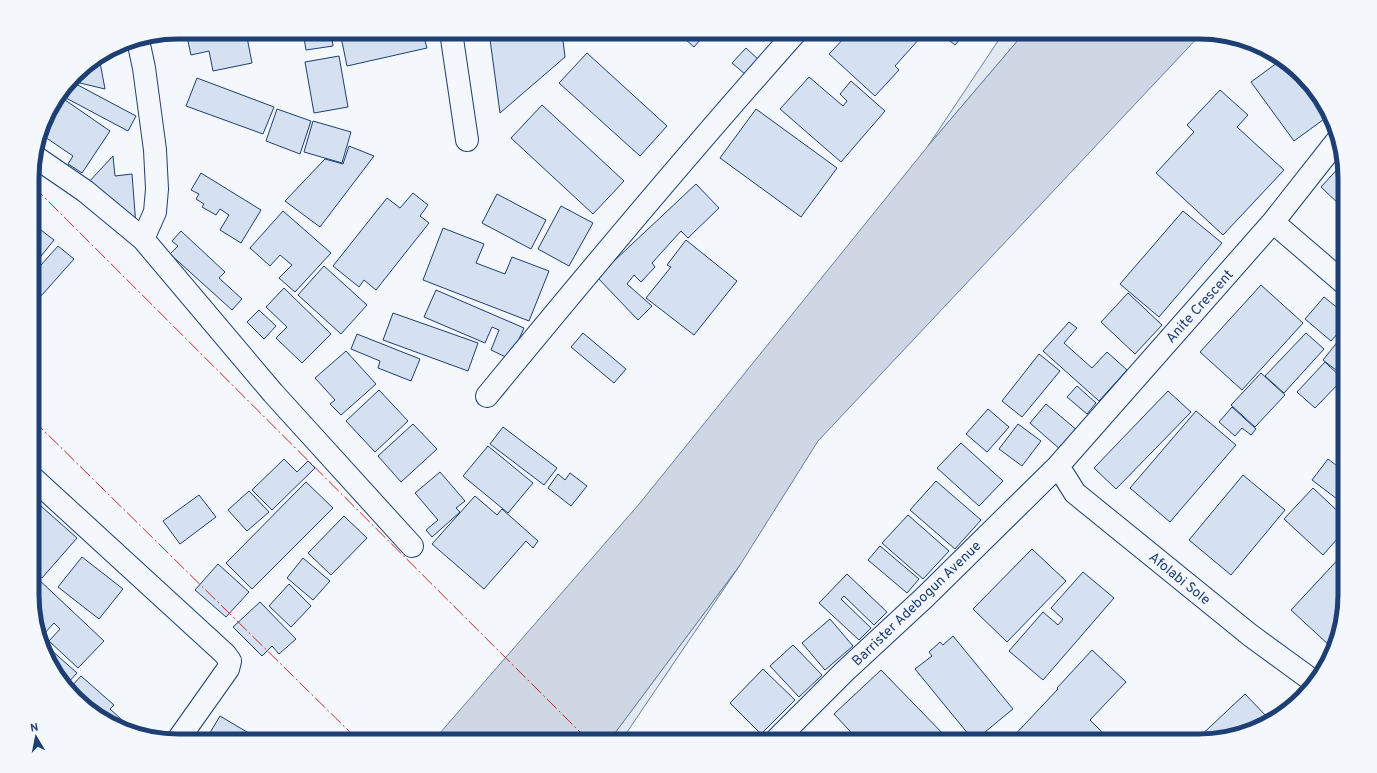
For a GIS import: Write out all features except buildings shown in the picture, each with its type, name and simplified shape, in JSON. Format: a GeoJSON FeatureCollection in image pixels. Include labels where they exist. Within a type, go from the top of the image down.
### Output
{"type":"FeatureCollection","features":[{"type":"Feature","properties":{"kind":"street"},"geometry":{"type":"LineString","coordinates":[[452,39],[467,140]]}},
{"type":"Feature","properties":{"kind":"street"},"geometry":{"type":"LineString","coordinates":[[487,396],[622,233],[790,39]]}},
{"type":"Feature","properties":{"kind":"street"},"geometry":{"type":"LineString","coordinates":[[139,45],[144,68],[155,150],[157,189],[155,212],[142,239]]}},
{"type":"Feature","properties":{"kind":"street","name":"Anite Crescent"},"geometry":{"type":"LineString","coordinates":[[1058,466],[1273,222],[1334,145]]}},
{"type":"Feature","properties":{"kind":"street"},"geometry":{"type":"LineString","coordinates":[[40,160],[85,191],[142,239],[273,393],[412,546]]}},
{"type":"Feature","properties":{"kind":"street"},"geometry":{"type":"LineString","coordinates":[[1273,222],[1338,278]]}},
{"type":"Feature","properties":{"kind":"street","name":"Afolabi Sole"},"geometry":{"type":"LineString","coordinates":[[1058,466],[1075,493],[1250,635],[1310,679]]}},
{"type":"Feature","properties":{"kind":"street","name":"Barrister Adebogun Avenue"},"geometry":{"type":"LineString","coordinates":[[782,734],[844,672],[930,592],[1058,466]]}},
{"type":"Feature","properties":{"kind":"street"},"geometry":{"type":"LineString","coordinates":[[39,484],[225,654],[230,661],[228,669],[182,734]]}},
{"type":"Feature","properties":{"kind":"shaded area"},"geometry":{"type":"Polygon","coordinates":[[[999,39],[1019,39],[928,146],[999,39]]]}},
{"type":"Feature","properties":{"kind":"shaded area"},"geometry":{"type":"Polygon","coordinates":[[[1019,39],[1196,39],[818,441],[740,565],[614,734],[439,734],[640,503],[928,146],[1019,39]]]}},
{"type":"Feature","properties":{"kind":"shaded area"},"geometry":{"type":"Polygon","coordinates":[[[740,565],[626,734],[614,734],[740,565]]]}},
{"type":"Feature","properties":{"kind":"power"},"geometry":{"type":"LineString","coordinates":[[39,192],[582,734]]}},
{"type":"Feature","properties":{"kind":"power"},"geometry":{"type":"LineString","coordinates":[[39,426],[352,734]]}}]}
